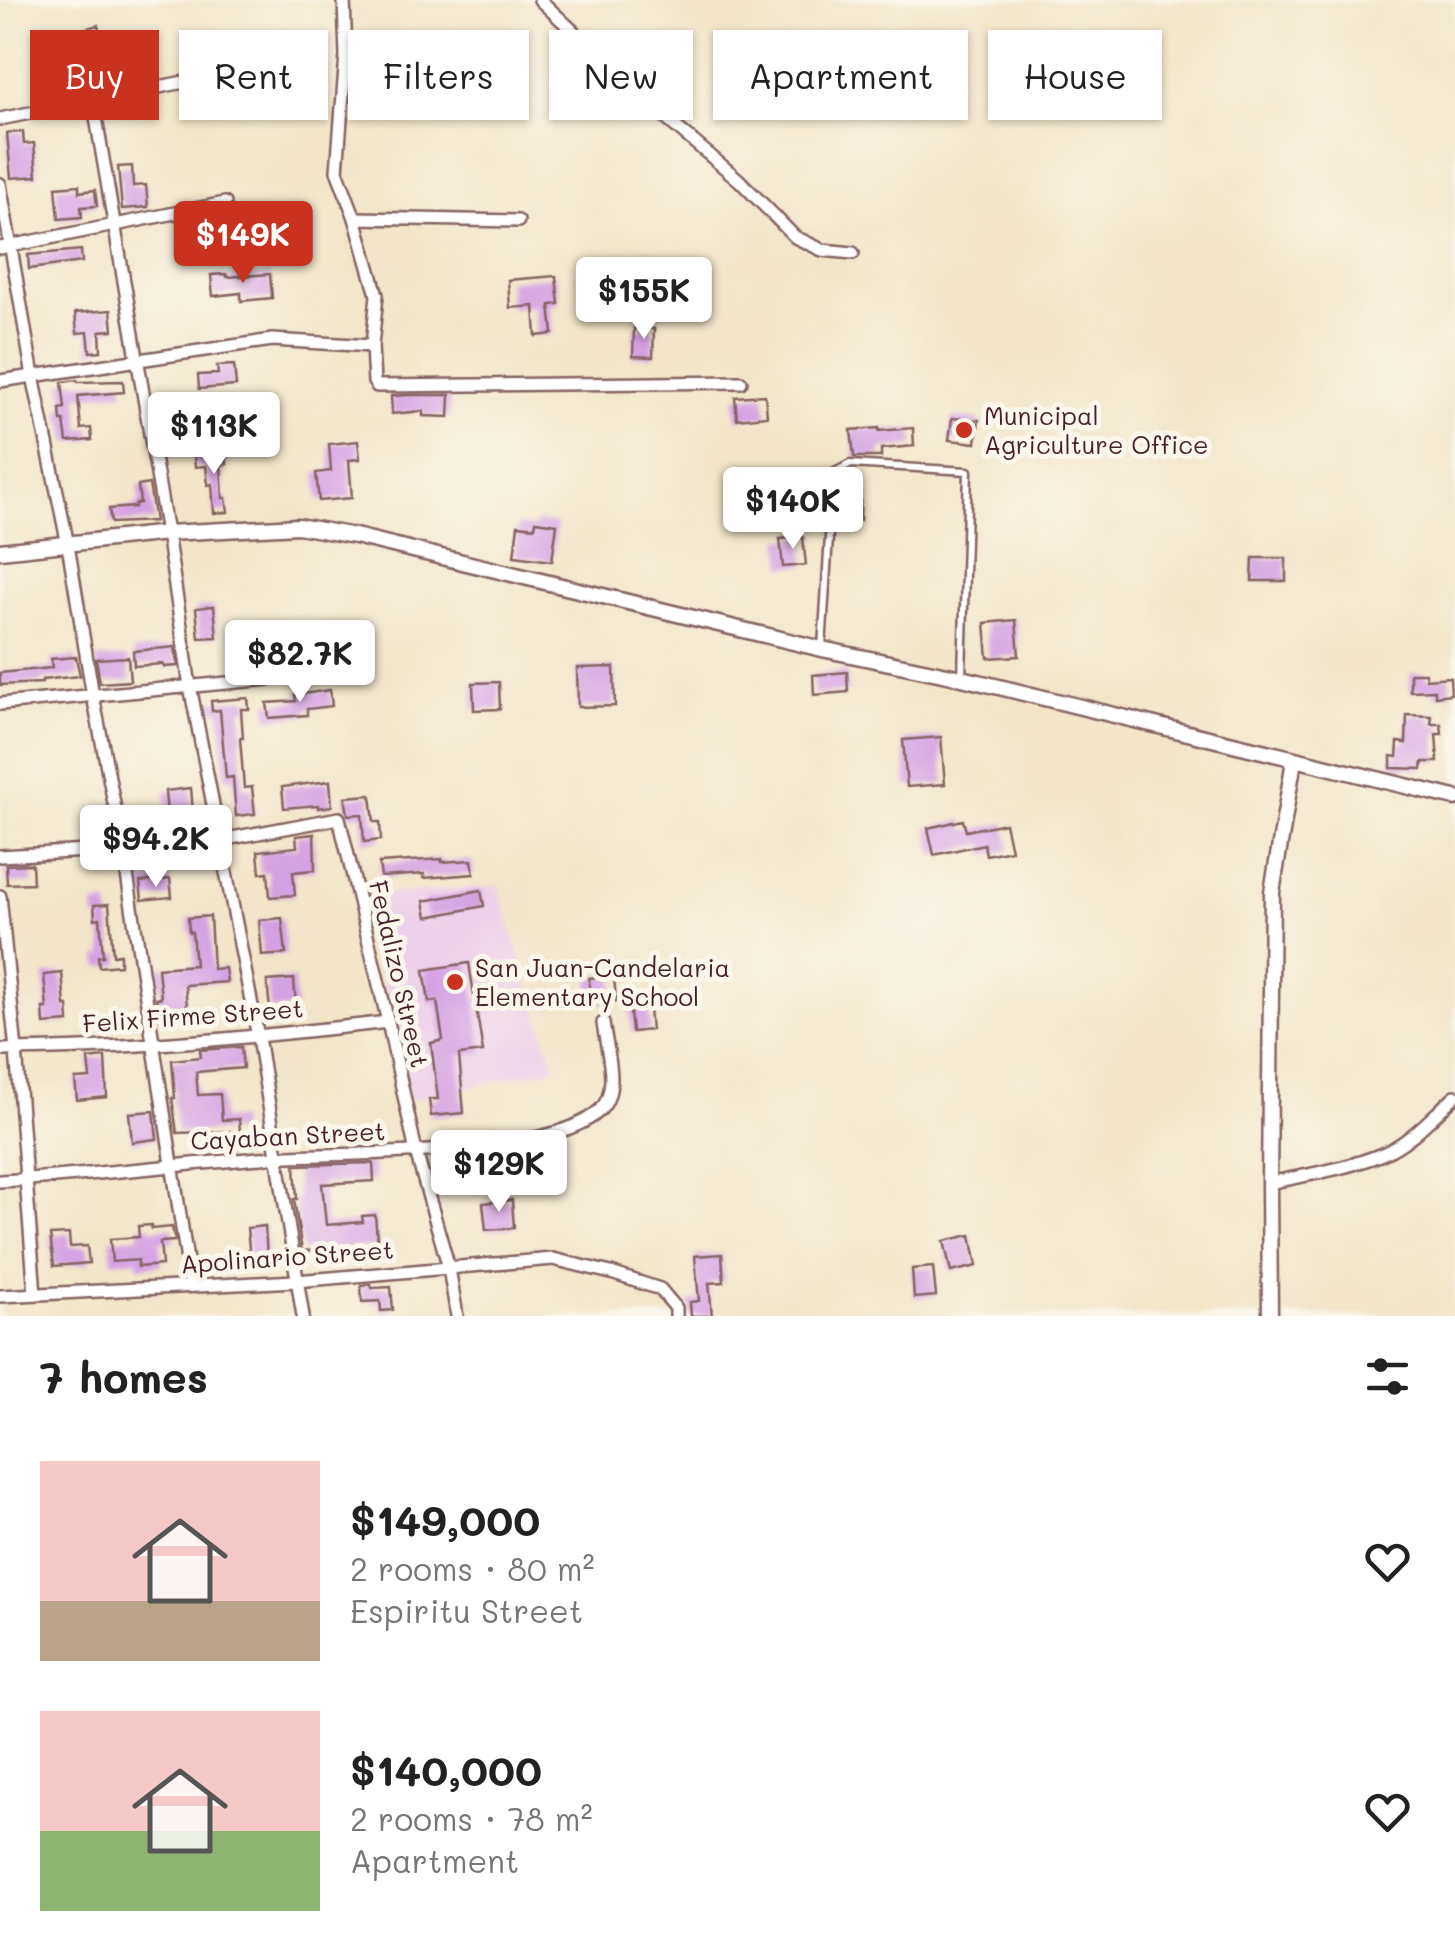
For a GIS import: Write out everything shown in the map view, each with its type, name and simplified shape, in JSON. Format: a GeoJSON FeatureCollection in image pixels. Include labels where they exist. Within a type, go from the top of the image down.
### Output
{"type":"FeatureCollection","features":[{"type":"Feature","properties":{"kind":"street"},"geometry":{"type":"LineString","coordinates":[[344,0],[346,55],[337,172],[356,218],[377,295],[372,346],[374,382],[378,386],[741,382]]}},
{"type":"Feature","properties":{"kind":"street"},"geometry":{"type":"LineString","coordinates":[[540,0],[669,121],[739,180],[795,237],[822,250],[853,253]]}},
{"type":"Feature","properties":{"kind":"street"},"geometry":{"type":"LineString","coordinates":[[0,119],[30,113]]}},
{"type":"Feature","properties":{"kind":"street"},"geometry":{"type":"LineString","coordinates":[[96,120],[190,686],[258,1037],[303,1316]]}},
{"type":"Feature","properties":{"kind":"street"},"geometry":{"type":"LineString","coordinates":[[0,184],[5,247],[68,545],[122,849],[192,1286]]}},
{"type":"Feature","properties":{"kind":"street"},"geometry":{"type":"LineString","coordinates":[[5,247],[225,203]]}},
{"type":"Feature","properties":{"kind":"street"},"geometry":{"type":"LineString","coordinates":[[356,218],[518,220]]}},
{"type":"Feature","properties":{"kind":"street"},"geometry":{"type":"LineString","coordinates":[[0,381],[272,340],[372,346]]}},
{"type":"Feature","properties":{"kind":"street"},"geometry":{"type":"LineString","coordinates":[[0,551],[167,533],[298,526],[962,678],[1455,798]]}},
{"type":"Feature","properties":{"kind":"street"},"geometry":{"type":"LineString","coordinates":[[0,704],[270,679]]}},
{"type":"Feature","properties":{"kind":"street"},"geometry":{"type":"LineString","coordinates":[[1270,1316],[1272,892],[1294,760]]}},
{"type":"Feature","properties":{"kind":"street","name":"Fedalizo Street"},"geometry":{"type":"LineString","coordinates":[[221,840],[339,818],[416,1152],[449,1268],[457,1316]]}},
{"type":"Feature","properties":{"kind":"street"},"geometry":{"type":"LineString","coordinates":[[0,856],[221,840]]}},
{"type":"Feature","properties":{"kind":"street"},"geometry":{"type":"LineString","coordinates":[[0,896],[35,1294]]}},
{"type":"Feature","properties":{"kind":"street","name":"Felix Firme Street"},"geometry":{"type":"LineString","coordinates":[[0,1050],[258,1037],[388,1022]]}},
{"type":"Feature","properties":{"kind":"street","name":"Cayaban Street"},"geometry":{"type":"LineString","coordinates":[[0,1180],[279,1157],[416,1152],[513,1143],[548,1135],[580,1124],[601,1110],[612,1089],[603,1023]]}},
{"type":"Feature","properties":{"kind":"street"},"geometry":{"type":"LineString","coordinates":[[1268,1183],[1385,1153],[1422,1127],[1455,1096]]}},
{"type":"Feature","properties":{"kind":"street","name":"Apolinario Street"},"geometry":{"type":"LineString","coordinates":[[0,1296],[296,1281],[553,1260],[611,1272],[660,1289],[676,1308],[676,1316]]}},
{"type":"Feature","properties":{"kind":"lane"},"geometry":{"type":"LineString","coordinates":[[822,649],[833,473],[850,464],[968,471],[962,678]]}},
{"type":"Feature","properties":{"kind":"shaded area","name":"San Juan-Candelaria Elementary School"},"geometry":{"type":"Polygon","coordinates":[[[498,886],[555,1068],[410,1100],[363,896],[498,886]]]}},
{"type":"Feature","properties":{"kind":"building"},"geometry":{"type":"Polygon","coordinates":[[[23,132],[24,144],[34,143],[37,176],[11,178],[7,133],[23,132]]]}},
{"type":"Feature","properties":{"kind":"building"},"geometry":{"type":"Polygon","coordinates":[[[132,166],[133,186],[146,185],[148,207],[122,209],[118,167],[132,166]]]}},
{"type":"Feature","properties":{"kind":"building"},"geometry":{"type":"Polygon","coordinates":[[[79,185],[79,192],[95,190],[97,206],[81,207],[82,217],[59,219],[56,187],[79,185]]]}},
{"type":"Feature","properties":{"kind":"building"},"geometry":{"type":"Polygon","coordinates":[[[81,250],[82,262],[29,269],[28,255],[81,250]]]}},
{"type":"Feature","properties":{"kind":"building"},"geometry":{"type":"Polygon","coordinates":[[[270,274],[272,298],[241,301],[241,293],[213,296],[211,275],[270,274]]]}},
{"type":"Feature","properties":{"kind":"building"},"geometry":{"type":"Polygon","coordinates":[[[556,276],[559,304],[550,305],[553,334],[536,336],[534,306],[510,308],[508,280],[556,276]]]}},
{"type":"Feature","properties":{"kind":"building"},"geometry":{"type":"Polygon","coordinates":[[[644,276],[646,296],[620,298],[618,278],[644,276]]]}},
{"type":"Feature","properties":{"kind":"building"},"geometry":{"type":"Polygon","coordinates":[[[111,310],[113,330],[100,331],[101,351],[90,352],[88,332],[77,333],[75,313],[111,310]]]}},
{"type":"Feature","properties":{"kind":"building"},"geometry":{"type":"Polygon","coordinates":[[[634,328],[654,329],[653,357],[633,356],[634,328]]]}},
{"type":"Feature","properties":{"kind":"building"},"geometry":{"type":"Polygon","coordinates":[[[234,365],[236,386],[199,389],[198,375],[218,374],[217,366],[234,365]]]}},
{"type":"Feature","properties":{"kind":"building"},"geometry":{"type":"Polygon","coordinates":[[[123,381],[124,392],[78,396],[81,429],[91,428],[92,440],[67,442],[60,409],[65,408],[62,382],[123,381]]]}},
{"type":"Feature","properties":{"kind":"building"},"geometry":{"type":"Polygon","coordinates":[[[450,395],[449,417],[423,416],[423,411],[392,414],[391,396],[450,395]]]}},
{"type":"Feature","properties":{"kind":"building"},"geometry":{"type":"Polygon","coordinates":[[[765,395],[767,416],[737,419],[735,397],[765,395]]]}},
{"type":"Feature","properties":{"kind":"building"},"geometry":{"type":"Polygon","coordinates":[[[189,397],[191,417],[197,417],[199,430],[172,432],[170,410],[161,411],[160,399],[189,397]]]}},
{"type":"Feature","properties":{"kind":"building","name":"Municipal Agriculture Office"},"geometry":{"type":"Polygon","coordinates":[[[952,418],[979,420],[976,443],[949,440],[952,418]]]}},
{"type":"Feature","properties":{"kind":"building"},"geometry":{"type":"Polygon","coordinates":[[[913,428],[914,446],[881,449],[881,457],[854,457],[851,430],[913,428]]]}},
{"type":"Feature","properties":{"kind":"building"},"geometry":{"type":"Polygon","coordinates":[[[358,441],[360,459],[349,460],[352,498],[319,501],[316,473],[331,471],[329,444],[358,441]]]}},
{"type":"Feature","properties":{"kind":"building"},"geometry":{"type":"Polygon","coordinates":[[[226,452],[227,464],[221,465],[228,512],[214,513],[206,466],[195,467],[194,455],[226,452]]]}},
{"type":"Feature","properties":{"kind":"building"},"geometry":{"type":"Polygon","coordinates":[[[843,478],[861,479],[860,520],[841,519],[843,478]]]}},
{"type":"Feature","properties":{"kind":"building"},"geometry":{"type":"Polygon","coordinates":[[[149,484],[155,521],[111,523],[109,509],[135,507],[140,503],[138,486],[149,484]]]}},
{"type":"Feature","properties":{"kind":"building"},"geometry":{"type":"Polygon","coordinates":[[[536,521],[557,524],[552,561],[514,556],[518,525],[535,527],[536,521]]]}},
{"type":"Feature","properties":{"kind":"building"},"geometry":{"type":"Polygon","coordinates":[[[803,537],[806,565],[783,567],[780,539],[803,537]]]}},
{"type":"Feature","properties":{"kind":"building"},"geometry":{"type":"Polygon","coordinates":[[[1253,558],[1286,558],[1286,581],[1252,581],[1253,558]]]}},
{"type":"Feature","properties":{"kind":"building"},"geometry":{"type":"Polygon","coordinates":[[[214,606],[217,637],[199,638],[196,608],[214,606]]]}},
{"type":"Feature","properties":{"kind":"building"},"geometry":{"type":"Polygon","coordinates":[[[1016,620],[1019,656],[988,658],[985,623],[1016,620]]]}},
{"type":"Feature","properties":{"kind":"building"},"geometry":{"type":"Polygon","coordinates":[[[175,647],[178,666],[134,666],[133,651],[175,647]]]}},
{"type":"Feature","properties":{"kind":"building"},"geometry":{"type":"Polygon","coordinates":[[[76,657],[80,676],[0,685],[0,673],[52,668],[51,659],[76,657]]]}},
{"type":"Feature","properties":{"kind":"building"},"geometry":{"type":"Polygon","coordinates":[[[128,657],[130,681],[100,683],[96,659],[128,657]]]}},
{"type":"Feature","properties":{"kind":"building"},"geometry":{"type":"Polygon","coordinates":[[[614,667],[615,706],[578,707],[577,668],[614,667]]]}},
{"type":"Feature","properties":{"kind":"building"},"geometry":{"type":"Polygon","coordinates":[[[847,672],[848,692],[814,695],[813,675],[847,672]]]}},
{"type":"Feature","properties":{"kind":"building"},"geometry":{"type":"Polygon","coordinates":[[[1410,673],[1425,673],[1426,679],[1450,677],[1451,694],[1435,696],[1435,690],[1410,691],[1410,673]]]}},
{"type":"Feature","properties":{"kind":"building"},"geometry":{"type":"Polygon","coordinates":[[[499,682],[500,709],[474,710],[473,683],[499,682]]]}},
{"type":"Feature","properties":{"kind":"building"},"geometry":{"type":"Polygon","coordinates":[[[330,690],[332,706],[307,709],[307,715],[269,718],[267,703],[296,701],[295,695],[330,690]]]}},
{"type":"Feature","properties":{"kind":"building"},"geometry":{"type":"Polygon","coordinates":[[[248,698],[249,709],[241,709],[240,738],[244,788],[252,787],[255,814],[236,816],[233,777],[226,778],[220,710],[212,711],[211,701],[248,698]]]}},
{"type":"Feature","properties":{"kind":"building"},"geometry":{"type":"Polygon","coordinates":[[[1407,715],[1432,716],[1431,724],[1441,724],[1442,734],[1436,734],[1438,762],[1423,762],[1422,769],[1391,768],[1391,756],[1397,757],[1398,742],[1406,743],[1407,715]]]}},
{"type":"Feature","properties":{"kind":"building"},"geometry":{"type":"Polygon","coordinates":[[[941,737],[945,784],[907,787],[903,740],[941,737]]]}},
{"type":"Feature","properties":{"kind":"building"},"geometry":{"type":"Polygon","coordinates":[[[330,781],[332,806],[284,808],[282,787],[330,781]]]}},
{"type":"Feature","properties":{"kind":"building"},"geometry":{"type":"Polygon","coordinates":[[[191,788],[193,812],[167,814],[165,791],[191,788]]]}},
{"type":"Feature","properties":{"kind":"building"},"geometry":{"type":"Polygon","coordinates":[[[371,795],[381,840],[364,842],[362,814],[348,815],[345,797],[371,795]]]}},
{"type":"Feature","properties":{"kind":"building"},"geometry":{"type":"Polygon","coordinates":[[[963,820],[966,831],[1005,823],[1011,850],[986,855],[984,844],[934,855],[928,828],[963,820]]]}},
{"type":"Feature","properties":{"kind":"building"},"geometry":{"type":"Polygon","coordinates":[[[314,834],[315,870],[293,872],[295,895],[270,897],[268,872],[260,873],[258,851],[297,847],[296,836],[314,834]]]}},
{"type":"Feature","properties":{"kind":"building"},"geometry":{"type":"Polygon","coordinates":[[[472,860],[474,874],[381,877],[379,863],[472,860]]]}},
{"type":"Feature","properties":{"kind":"building"},"geometry":{"type":"Polygon","coordinates":[[[32,864],[33,883],[7,884],[6,865],[32,864]]]}},
{"type":"Feature","properties":{"kind":"building"},"geometry":{"type":"Polygon","coordinates":[[[170,879],[172,897],[142,900],[140,882],[170,879]]]}},
{"type":"Feature","properties":{"kind":"building"},"geometry":{"type":"Polygon","coordinates":[[[481,890],[484,906],[427,917],[424,901],[481,890]]]}},
{"type":"Feature","properties":{"kind":"building"},"geometry":{"type":"Polygon","coordinates":[[[109,904],[113,955],[120,954],[120,965],[99,967],[98,956],[103,956],[100,918],[95,919],[94,905],[109,904]]]}},
{"type":"Feature","properties":{"kind":"building"},"geometry":{"type":"Polygon","coordinates":[[[210,916],[213,969],[225,968],[227,982],[185,985],[188,1016],[159,1018],[158,968],[195,965],[188,918],[210,916]]]}},
{"type":"Feature","properties":{"kind":"building"},"geometry":{"type":"Polygon","coordinates":[[[282,918],[286,954],[262,956],[259,920],[282,918]]]}},
{"type":"Feature","properties":{"kind":"building"},"geometry":{"type":"Polygon","coordinates":[[[469,963],[483,1052],[459,1055],[464,1113],[431,1116],[429,1099],[438,1099],[431,1043],[443,1040],[437,1001],[429,1002],[424,970],[469,963]]]}},
{"type":"Feature","properties":{"kind":"building"},"geometry":{"type":"Polygon","coordinates":[[[62,973],[69,1022],[44,1024],[44,975],[62,973]]]}},
{"type":"Feature","properties":{"kind":"building"},"geometry":{"type":"Polygon","coordinates":[[[614,976],[616,1001],[591,1003],[589,978],[614,976]]]}},
{"type":"Feature","properties":{"kind":"building"},"geometry":{"type":"Polygon","coordinates":[[[294,979],[296,1008],[270,1010],[267,981],[294,979]]]}},
{"type":"Feature","properties":{"kind":"building"},"geometry":{"type":"Polygon","coordinates":[[[648,999],[651,1030],[632,1032],[629,1001],[648,999]]]}},
{"type":"Feature","properties":{"kind":"building"},"geometry":{"type":"Polygon","coordinates":[[[241,1047],[243,1068],[196,1072],[198,1095],[220,1094],[222,1120],[239,1119],[240,1131],[177,1133],[172,1060],[201,1057],[200,1050],[241,1047]]]}},
{"type":"Feature","properties":{"kind":"building"},"geometry":{"type":"Polygon","coordinates":[[[105,1057],[107,1097],[77,1100],[75,1079],[90,1078],[88,1059],[105,1057]]]}},
{"type":"Feature","properties":{"kind":"building"},"geometry":{"type":"Polygon","coordinates":[[[154,1111],[157,1139],[132,1142],[129,1113],[154,1111]]]}},
{"type":"Feature","properties":{"kind":"building"},"geometry":{"type":"Polygon","coordinates":[[[373,1163],[374,1181],[322,1184],[326,1225],[363,1222],[362,1216],[375,1215],[378,1248],[302,1251],[294,1199],[295,1165],[373,1163]]]}},
{"type":"Feature","properties":{"kind":"building"},"geometry":{"type":"Polygon","coordinates":[[[512,1200],[514,1228],[486,1230],[483,1203],[512,1200]]]}},
{"type":"Feature","properties":{"kind":"building"},"geometry":{"type":"Polygon","coordinates":[[[151,1225],[151,1229],[172,1227],[175,1241],[160,1242],[162,1265],[138,1267],[138,1260],[112,1262],[110,1239],[139,1237],[138,1226],[151,1225]]]}},
{"type":"Feature","properties":{"kind":"building"},"geometry":{"type":"Polygon","coordinates":[[[265,1226],[267,1257],[250,1258],[247,1228],[265,1226]]]}},
{"type":"Feature","properties":{"kind":"building"},"geometry":{"type":"Polygon","coordinates":[[[69,1234],[70,1247],[87,1246],[89,1263],[54,1266],[50,1235],[69,1234]]]}},
{"type":"Feature","properties":{"kind":"building"},"geometry":{"type":"Polygon","coordinates":[[[971,1235],[977,1266],[951,1272],[944,1241],[971,1235]]]}},
{"type":"Feature","properties":{"kind":"building"},"geometry":{"type":"Polygon","coordinates":[[[722,1254],[724,1282],[709,1283],[712,1316],[691,1316],[690,1302],[699,1301],[695,1256],[722,1254]]]}},
{"type":"Feature","properties":{"kind":"building"},"geometry":{"type":"Polygon","coordinates":[[[933,1267],[936,1296],[914,1298],[912,1269],[933,1267]]]}},
{"type":"Feature","properties":{"kind":"building"},"geometry":{"type":"Polygon","coordinates":[[[371,1284],[372,1288],[391,1287],[393,1310],[381,1311],[380,1301],[362,1302],[361,1285],[371,1284]]]}},
{"type":"Feature","properties":{"kind":"place","name":"Municipal Agriculture Office"},"geometry":{"type":"Point","coordinates":[964,430]}},
{"type":"Feature","properties":{"kind":"place","name":"San Juan-Candelaria Elementary School"},"geometry":{"type":"Point","coordinates":[455,982]}}]}
